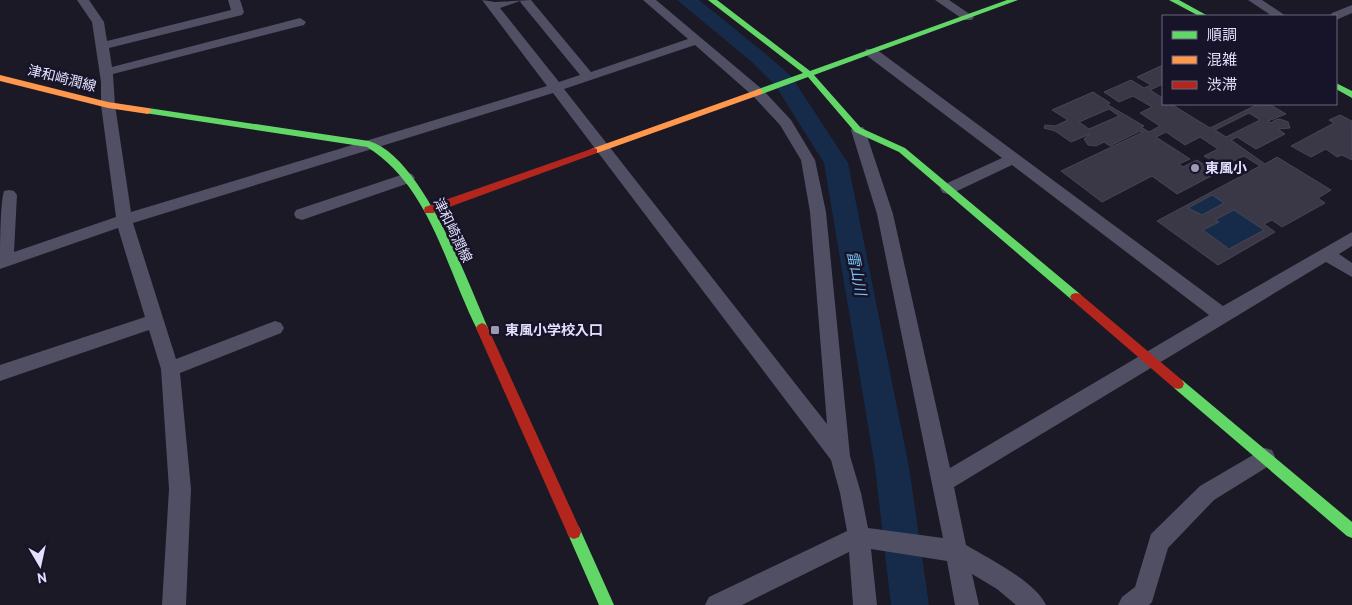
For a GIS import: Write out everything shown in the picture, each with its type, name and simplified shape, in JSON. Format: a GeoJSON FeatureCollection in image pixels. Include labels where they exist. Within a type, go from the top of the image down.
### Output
{"type":"FeatureCollection","features":[{"type":"Feature","properties":{"kind":"street"},"geometry":{"type":"LineString","coordinates":[[83,0],[98,22],[107,72],[108,105],[124,220],[170,369],[180,489],[174,605]]}},
{"type":"Feature","properties":{"kind":"street"},"geometry":{"type":"LineString","coordinates":[[102,46],[238,12],[234,0]]}},
{"type":"Feature","properties":{"kind":"street"},"geometry":{"type":"LineString","coordinates":[[514,0],[491,3],[840,456]]}},
{"type":"Feature","properties":{"kind":"street"},"geometry":{"type":"LineString","coordinates":[[524,0],[588,77]]}},
{"type":"Feature","properties":{"kind":"street"},"geometry":{"type":"LineString","coordinates":[[649,0],[758,93],[786,123],[808,160],[818,212],[840,456],[864,537],[865,605]]}},
{"type":"Feature","properties":{"kind":"street"},"geometry":{"type":"LineString","coordinates":[[712,0],[810,75],[858,130],[884,214],[943,483],[952,550],[967,605]]}},
{"type":"Feature","properties":{"kind":"street"},"geometry":{"type":"LineString","coordinates":[[940,0],[968,17]]}},
{"type":"Feature","properties":{"kind":"street"},"geometry":{"type":"LineString","coordinates":[[429,210],[604,149],[1014,0]]}},
{"type":"Feature","properties":{"kind":"street"},"geometry":{"type":"LineString","coordinates":[[1173,0],[1202,15]]}},
{"type":"Feature","properties":{"kind":"street"},"geometry":{"type":"LineString","coordinates":[[1254,0],[1278,15]]}},
{"type":"Feature","properties":{"kind":"street"},"geometry":{"type":"LineString","coordinates":[[1337,16],[1352,9]]}},
{"type":"Feature","properties":{"kind":"street"},"geometry":{"type":"LineString","coordinates":[[107,72],[300,22]]}},
{"type":"Feature","properties":{"kind":"street"},"geometry":{"type":"LineString","coordinates":[[9,195],[3,262],[124,220],[555,88],[695,41]]}},
{"type":"Feature","properties":{"kind":"street"},"geometry":{"type":"LineString","coordinates":[[871,52],[1223,316]]}},
{"type":"Feature","properties":{"kind":"street","name":"津和崎潤線"},"geometry":{"type":"LineString","coordinates":[[0,78],[108,105],[368,144],[380,148],[399,165],[429,210],[607,605]]}},
{"type":"Feature","properties":{"kind":"street"},"geometry":{"type":"LineString","coordinates":[[1337,87],[1352,95]]}},
{"type":"Feature","properties":{"kind":"street"},"geometry":{"type":"LineString","coordinates":[[858,130],[902,150],[1352,531]]}},
{"type":"Feature","properties":{"kind":"street"},"geometry":{"type":"LineString","coordinates":[[948,189],[1012,159]]}},
{"type":"Feature","properties":{"kind":"street"},"geometry":{"type":"LineString","coordinates":[[302,214],[408,178]]}},
{"type":"Feature","properties":{"kind":"street"},"geometry":{"type":"LineString","coordinates":[[943,483],[1352,238]]}},
{"type":"Feature","properties":{"kind":"street"},"geometry":{"type":"LineString","coordinates":[[1327,254],[1352,271]]}},
{"type":"Feature","properties":{"kind":"street"},"geometry":{"type":"LineString","coordinates":[[0,373],[155,321]]}},
{"type":"Feature","properties":{"kind":"street"},"geometry":{"type":"LineString","coordinates":[[170,369],[275,328]]}},
{"type":"Feature","properties":{"kind":"street"},"geometry":{"type":"LineString","coordinates":[[1130,605],[1144,594],[1159,542],[1208,493],[1265,457]]}},
{"type":"Feature","properties":{"kind":"street"},"geometry":{"type":"LineString","coordinates":[[717,605],[828,550],[864,537],[952,550],[1005,581],[1034,605]]}},
{"type":"Feature","properties":{"kind":"water"},"geometry":{"type":"Polygon","coordinates":[[[1212,195],[1224,203],[1202,215],[1188,208],[1212,195]]]}},
{"type":"Feature","properties":{"kind":"water"},"geometry":{"type":"Polygon","coordinates":[[[1234,210],[1264,230],[1229,249],[1203,230],[1218,222],[1215,220],[1234,210]]]}},
{"type":"Feature","properties":{"kind":"building"},"geometry":{"type":"Polygon","coordinates":[[[1162,65],[1162,84],[1150,90],[1162,96],[1162,105],[1173,105],[1210,128],[1256,105],[1271,105],[1286,114],[1268,121],[1271,123],[1280,119],[1288,122],[1290,128],[1278,129],[1285,134],[1256,149],[1237,137],[1231,140],[1265,164],[1277,157],[1331,190],[1318,198],[1325,203],[1282,227],[1272,220],[1264,224],[1275,232],[1218,265],[1157,221],[1260,166],[1244,156],[1222,167],[1204,156],[1218,149],[1200,137],[1185,145],[1166,132],[1156,137],[1190,159],[1179,164],[1183,167],[1197,160],[1217,173],[1177,194],[1152,176],[1102,202],[1061,171],[1143,132],[1140,131],[1110,146],[1104,142],[1096,146],[1088,145],[1084,139],[1090,134],[1071,142],[1055,131],[1044,128],[1045,125],[1055,126],[1068,120],[1052,110],[1093,92],[1110,103],[1108,105],[1144,126],[1141,127],[1149,132],[1160,126],[1140,113],[1152,107],[1133,96],[1119,102],[1104,92],[1131,80],[1144,88],[1151,85],[1137,77],[1162,65]],[[1109,109],[1079,122],[1089,129],[1119,116],[1109,109]],[[1249,113],[1215,130],[1226,137],[1260,120],[1249,113]],[[1212,195],[1188,208],[1202,215],[1224,203],[1212,195]],[[1234,210],[1215,220],[1219,222],[1203,230],[1229,249],[1264,230],[1234,210]]]}},
{"type":"Feature","properties":{"kind":"building"},"geometry":{"type":"Polygon","coordinates":[[[1340,115],[1352,121],[1352,160],[1342,155],[1337,157],[1326,149],[1311,157],[1291,146],[1334,123],[1329,120],[1340,115]]]}},
{"type":"Feature","properties":{"kind":"waterway","name":"雷山川"},"geometry":{"type":"LineString","coordinates":[[687,0],[760,59],[783,81],[836,163],[892,467],[910,605]]}},
{"type":"Feature","properties":{"kind":"traffic: fast"},"geometry":{"type":"LineString","coordinates":[[712,0],[810,75],[858,130],[902,150],[1076,297]]}},
{"type":"Feature","properties":{"kind":"traffic: fast"},"geometry":{"type":"LineString","coordinates":[[759,92],[1014,0]]}},
{"type":"Feature","properties":{"kind":"traffic: fast"},"geometry":{"type":"LineString","coordinates":[[1173,0],[1202,15]]}},
{"type":"Feature","properties":{"kind":"traffic: fast"},"geometry":{"type":"LineString","coordinates":[[1337,87],[1352,95]]}},
{"type":"Feature","properties":{"kind":"traffic: fast"},"geometry":{"type":"LineString","coordinates":[[148,111],[369,144],[387,155],[404,174],[421,198],[436,225],[482,328]]}},
{"type":"Feature","properties":{"kind":"traffic: fast"},"geometry":{"type":"LineString","coordinates":[[1178,384],[1352,531]]}},
{"type":"Feature","properties":{"kind":"traffic: fast"},"geometry":{"type":"LineString","coordinates":[[574,532],[607,605]]}},
{"type":"Feature","properties":{"kind":"traffic: slow"},"geometry":{"type":"LineString","coordinates":[[0,78],[108,105],[148,111]]}},
{"type":"Feature","properties":{"kind":"traffic: slow"},"geometry":{"type":"LineString","coordinates":[[594,151],[759,92]]}},
{"type":"Feature","properties":{"kind":"traffic: jam"},"geometry":{"type":"LineString","coordinates":[[429,210],[594,151]]}},
{"type":"Feature","properties":{"kind":"traffic: jam"},"geometry":{"type":"LineString","coordinates":[[1076,297],[1178,384]]}},
{"type":"Feature","properties":{"kind":"traffic: jam"},"geometry":{"type":"LineString","coordinates":[[482,328],[574,532]]}},
{"type":"Feature","properties":{"kind":"place","name":"東風小"},"geometry":{"type":"Point","coordinates":[1195,168]}},
{"type":"Feature","properties":{"kind":"place","name":"東風小学校入口"},"geometry":{"type":"Point","coordinates":[495,330]}}]}
